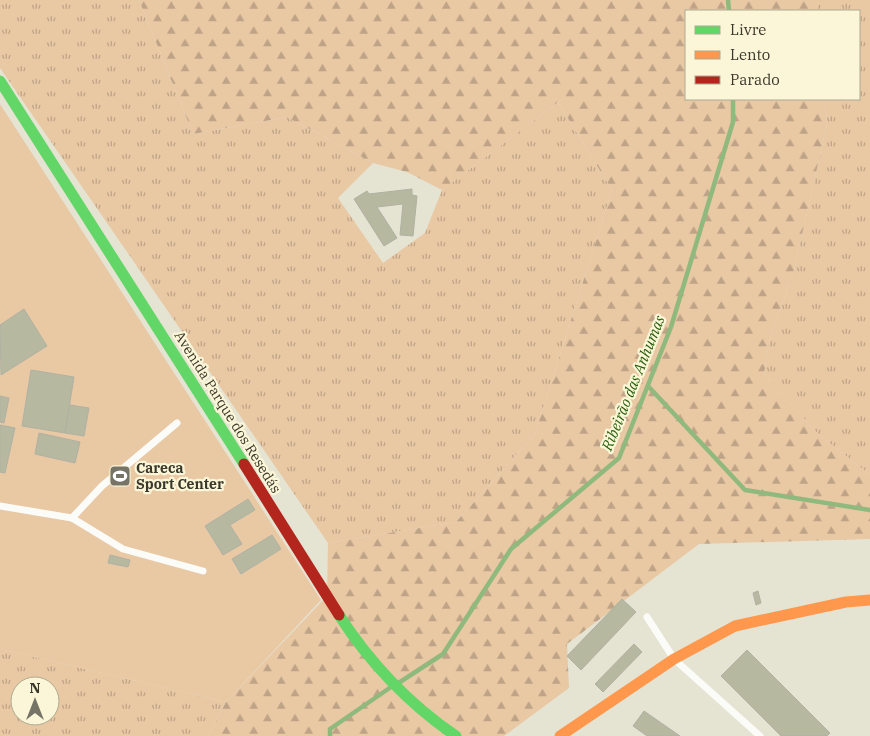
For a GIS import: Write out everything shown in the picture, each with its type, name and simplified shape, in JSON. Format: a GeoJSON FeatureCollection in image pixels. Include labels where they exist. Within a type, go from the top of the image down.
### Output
{"type":"FeatureCollection","features":[{"type":"Feature","properties":{"kind":"street","name":"Avenida Parque dos Resedás"},"geometry":{"type":"LineString","coordinates":[[0,81],[352,635],[401,691],[431,721],[456,736]]}},
{"type":"Feature","properties":{"kind":"street"},"geometry":{"type":"LineString","coordinates":[[560,736],[674,659],[735,626],[846,602],[870,600]]}},
{"type":"Feature","properties":{"kind":"lane"},"geometry":{"type":"LineString","coordinates":[[72,518],[102,486],[177,423]]}},
{"type":"Feature","properties":{"kind":"lane"},"geometry":{"type":"LineString","coordinates":[[0,506],[72,518],[123,549],[203,571]]}},
{"type":"Feature","properties":{"kind":"lane"},"geometry":{"type":"LineString","coordinates":[[647,617],[674,659],[760,736]]}},
{"type":"Feature","properties":{"kind":"green space"},"geometry":{"type":"Polygon","coordinates":[[[0,0],[139,0],[193,134],[287,117],[373,163],[338,198],[383,263],[425,233],[442,190],[558,102],[612,190],[535,434],[456,522],[328,543],[0,68],[0,0]]]}},
{"type":"Feature","properties":{"kind":"green space"},"geometry":{"type":"Polygon","coordinates":[[[139,0],[817,0],[817,10],[685,10],[685,100],[825,100],[827,124],[794,270],[769,342],[764,374],[818,434],[870,475],[870,539],[699,544],[567,644],[569,688],[504,736],[208,736],[226,702],[327,596],[328,543],[456,522],[535,434],[612,190],[558,102],[442,190],[407,172],[373,163],[287,117],[193,134],[139,0]]]}},
{"type":"Feature","properties":{"kind":"green space"},"geometry":{"type":"Polygon","coordinates":[[[817,0],[870,0],[870,475],[818,434],[764,374],[769,342],[794,270],[827,124],[825,100],[860,100],[860,10],[817,10],[817,0]]]}},
{"type":"Feature","properties":{"kind":"green space","name":"Careca Sport Center"},"geometry":{"type":"Polygon","coordinates":[[[0,104],[321,600],[226,702],[0,649],[0,104]]]}},
{"type":"Feature","properties":{"kind":"green space"},"geometry":{"type":"Polygon","coordinates":[[[0,649],[226,702],[208,736],[0,736],[0,649]]]}},
{"type":"Feature","properties":{"kind":"building"},"geometry":{"type":"Polygon","coordinates":[[[412,189],[412,195],[417,196],[413,236],[400,235],[403,204],[377,207],[397,238],[384,246],[354,199],[367,191],[369,194],[412,189]]]}},
{"type":"Feature","properties":{"kind":"building"},"geometry":{"type":"Polygon","coordinates":[[[24,309],[47,346],[1,375],[0,325],[24,309]]]}},
{"type":"Feature","properties":{"kind":"building"},"geometry":{"type":"Polygon","coordinates":[[[31,370],[74,377],[65,433],[22,426],[31,370]]]}},
{"type":"Feature","properties":{"kind":"building"},"geometry":{"type":"Polygon","coordinates":[[[0,396],[9,398],[4,423],[0,422],[0,396]]]}},
{"type":"Feature","properties":{"kind":"building"},"geometry":{"type":"Polygon","coordinates":[[[70,405],[89,408],[84,436],[65,433],[70,405]]]}},
{"type":"Feature","properties":{"kind":"building"},"geometry":{"type":"Polygon","coordinates":[[[0,425],[15,428],[5,473],[0,472],[0,425]]]}},
{"type":"Feature","properties":{"kind":"building"},"geometry":{"type":"Polygon","coordinates":[[[39,433],[80,442],[75,463],[35,454],[39,433]]]}},
{"type":"Feature","properties":{"kind":"building"},"geometry":{"type":"Polygon","coordinates":[[[248,499],[255,510],[230,525],[242,544],[223,555],[205,526],[248,499]]]}},
{"type":"Feature","properties":{"kind":"building"},"geometry":{"type":"Polygon","coordinates":[[[272,535],[281,549],[241,574],[232,559],[272,535]]]}},
{"type":"Feature","properties":{"kind":"building"},"geometry":{"type":"Polygon","coordinates":[[[110,555],[130,560],[128,567],[108,563],[110,555]]]}},
{"type":"Feature","properties":{"kind":"building"},"geometry":{"type":"Polygon","coordinates":[[[758,591],[761,603],[756,605],[753,593],[758,591]]]}},
{"type":"Feature","properties":{"kind":"building"},"geometry":{"type":"Polygon","coordinates":[[[622,599],[636,612],[581,670],[567,656],[622,599]]]}},
{"type":"Feature","properties":{"kind":"building"},"geometry":{"type":"Polygon","coordinates":[[[634,644],[642,652],[603,692],[595,684],[634,644]]]}},
{"type":"Feature","properties":{"kind":"building"},"geometry":{"type":"Polygon","coordinates":[[[747,650],[830,733],[827,736],[781,736],[721,676],[747,650]]]}},
{"type":"Feature","properties":{"kind":"building"},"geometry":{"type":"Polygon","coordinates":[[[644,711],[680,736],[647,736],[633,726],[644,711]]]}},
{"type":"Feature","properties":{"kind":"waterway","name":"Ribeirão das Anhumas"},"geometry":{"type":"LineString","coordinates":[[728,0],[729,10]]}},
{"type":"Feature","properties":{"kind":"waterway","name":"Ribeirão das Anhumas"},"geometry":{"type":"LineString","coordinates":[[400,682],[443,654],[511,549],[619,458],[671,327],[733,122],[733,100]]}},
{"type":"Feature","properties":{"kind":"waterway"},"geometry":{"type":"LineString","coordinates":[[648,386],[745,490],[870,510]]}},
{"type":"Feature","properties":{"kind":"waterway","name":"Ribeirão das Anhumas"},"geometry":{"type":"LineString","coordinates":[[330,736],[330,729],[391,687]]}},
{"type":"Feature","properties":{"kind":"traffic: fast"},"geometry":{"type":"LineString","coordinates":[[0,81],[244,464]]}},
{"type":"Feature","properties":{"kind":"traffic: fast"},"geometry":{"type":"LineString","coordinates":[[339,615],[363,649],[392,682],[423,711],[456,736]]}},
{"type":"Feature","properties":{"kind":"traffic: slow"},"geometry":{"type":"LineString","coordinates":[[560,736],[674,659],[735,626],[846,602],[870,600]]}},
{"type":"Feature","properties":{"kind":"traffic: jam"},"geometry":{"type":"LineString","coordinates":[[244,464],[339,615]]}},
{"type":"Feature","properties":{"kind":"place","name":"Careca Sport Center"},"geometry":{"type":"Point","coordinates":[120,476]}}]}
